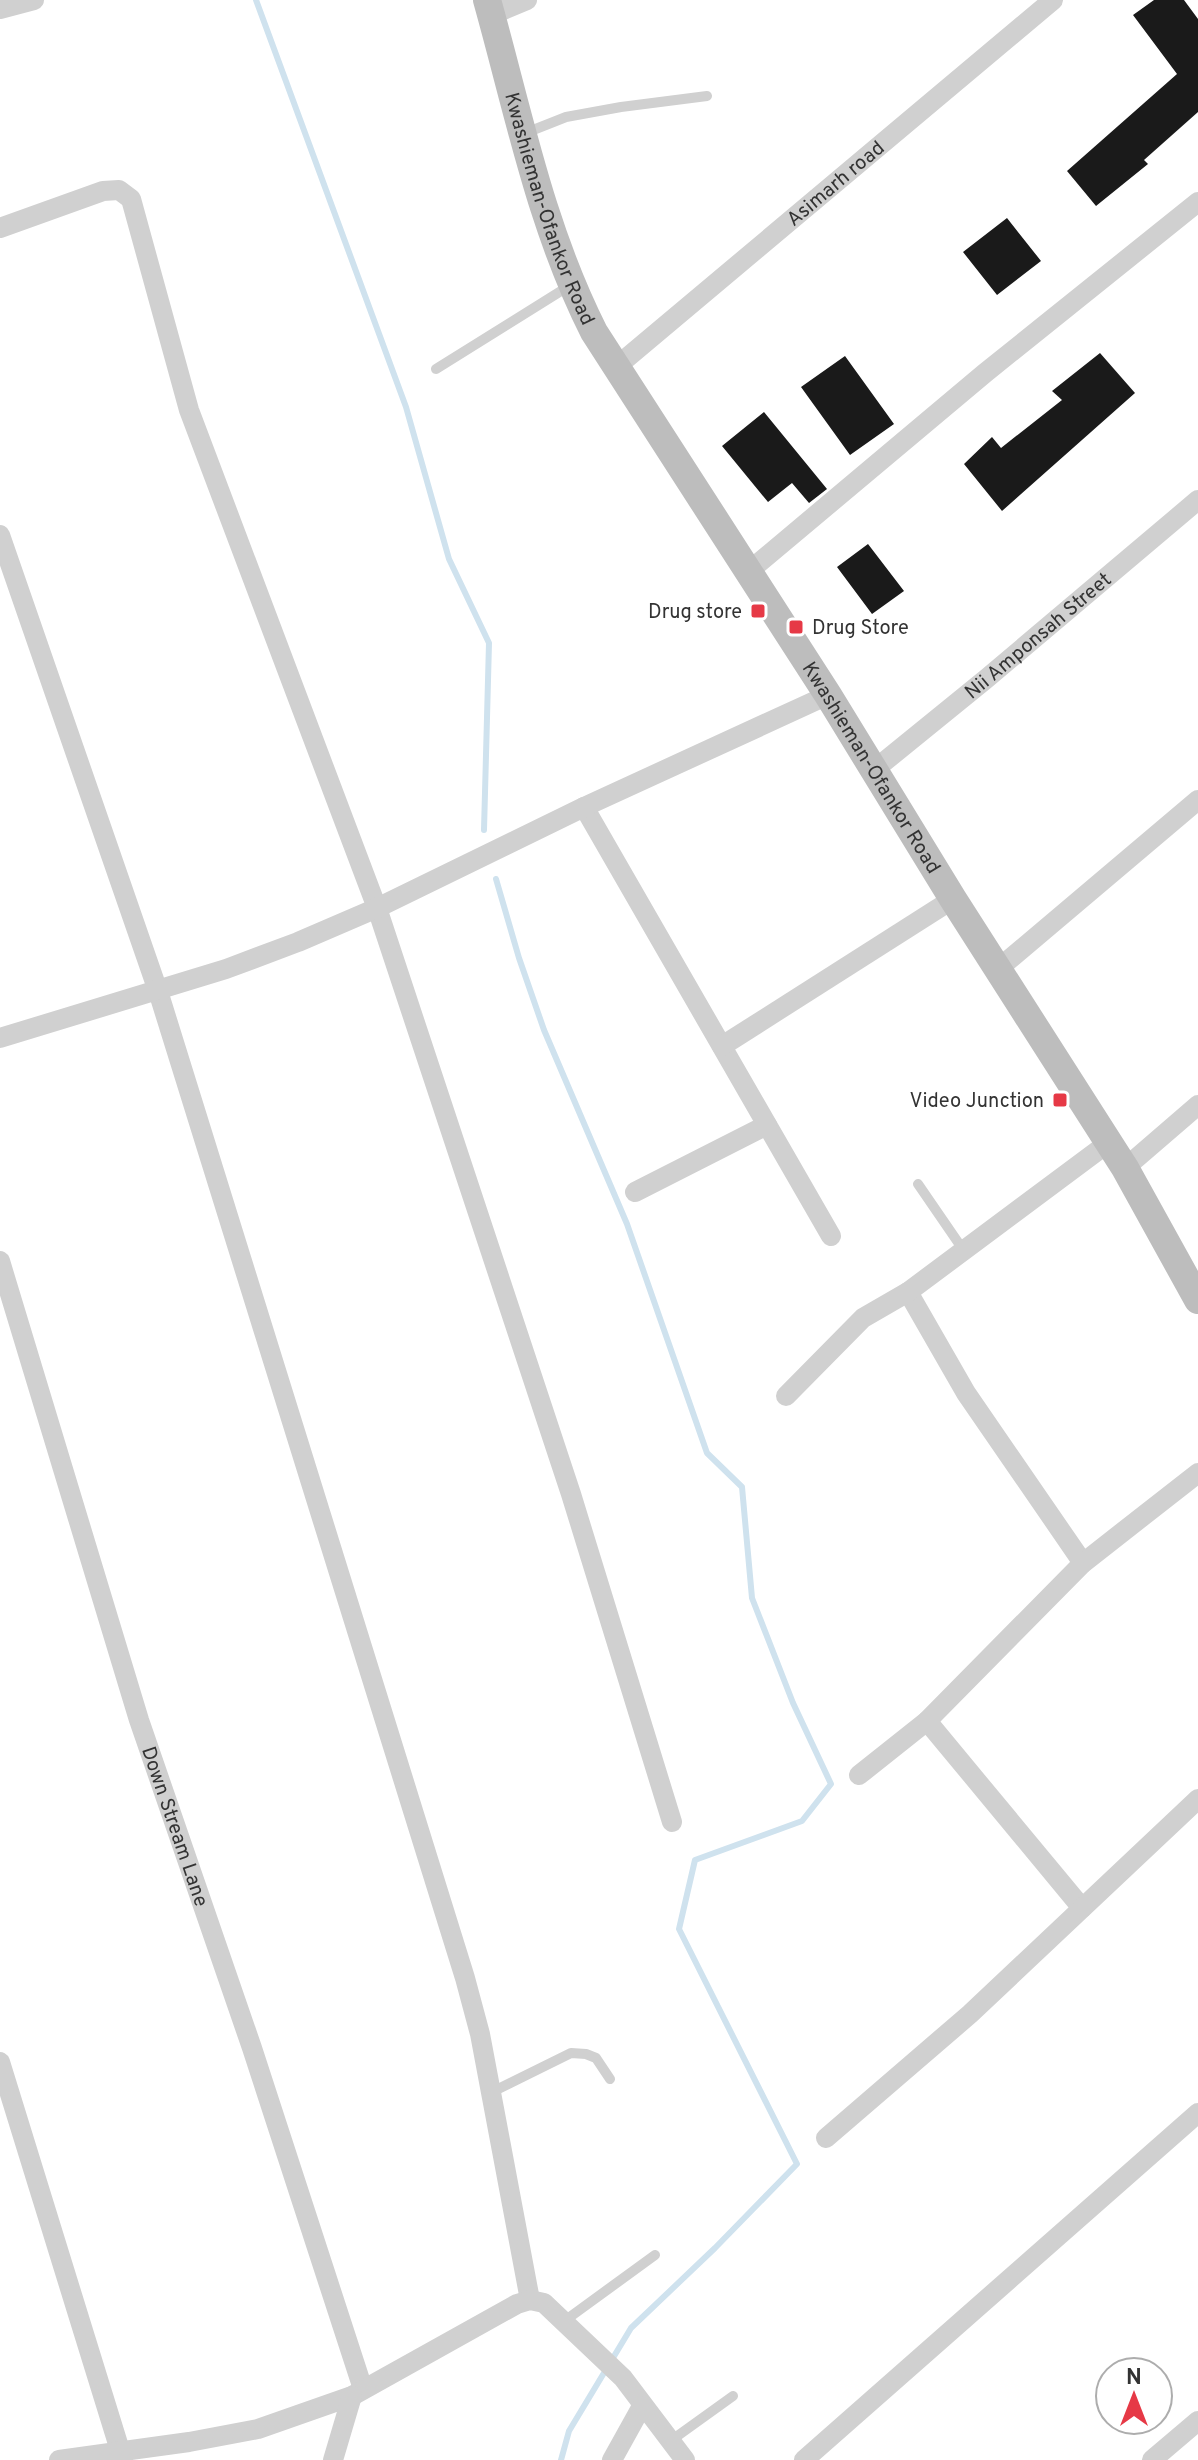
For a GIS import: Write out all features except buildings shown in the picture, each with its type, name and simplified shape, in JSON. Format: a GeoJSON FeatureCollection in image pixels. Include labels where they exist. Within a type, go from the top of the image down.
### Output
{"type":"FeatureCollection","features":[{"type":"Feature","properties":{"kind":"main road","name":"Kwashieman-Ofankor Road"},"geometry":{"type":"LineString","coordinates":[[489,8],[521,134],[570,285],[616,367],[828,695],[953,899],[1125,1168],[1198,1300]]}},
{"type":"Feature","properties":{"kind":"street"},"geometry":{"type":"LineString","coordinates":[[0,9],[34,0]]}},
{"type":"Feature","properties":{"kind":"street"},"geometry":{"type":"LineString","coordinates":[[489,8],[527,0]]}},
{"type":"Feature","properties":{"kind":"street","name":"Asimarh road"},"geometry":{"type":"LineString","coordinates":[[616,367],[1053,0]]}},
{"type":"Feature","properties":{"kind":"street"},"geometry":{"type":"LineString","coordinates":[[0,228],[103,191],[119,190],[131,199],[189,410],[377,908],[571,1494],[672,1822]]}},
{"type":"Feature","properties":{"kind":"street"},"geometry":{"type":"LineString","coordinates":[[748,572],[985,373],[1198,202]]}},
{"type":"Feature","properties":{"kind":"street","name":"Nii Amponsah Street"},"geometry":{"type":"LineString","coordinates":[[874,770],[1198,500]]}},
{"type":"Feature","properties":{"kind":"street"},"geometry":{"type":"LineString","coordinates":[[0,535],[158,991],[460,1963],[480,2034],[530,2300]]}},
{"type":"Feature","properties":{"kind":"street"},"geometry":{"type":"LineString","coordinates":[[0,1038],[158,991],[298,942],[377,908],[584,807],[828,695]]}},
{"type":"Feature","properties":{"kind":"street"},"geometry":{"type":"LineString","coordinates":[[998,969],[1198,800]]}},
{"type":"Feature","properties":{"kind":"street"},"geometry":{"type":"LineString","coordinates":[[584,807],[831,1236]]}},
{"type":"Feature","properties":{"kind":"street"},"geometry":{"type":"LineString","coordinates":[[722,1046],[953,899]]}},
{"type":"Feature","properties":{"kind":"street"},"geometry":{"type":"LineString","coordinates":[[1125,1168],[1198,1105]]}},
{"type":"Feature","properties":{"kind":"street"},"geometry":{"type":"LineString","coordinates":[[635,1192],[767,1125]]}},
{"type":"Feature","properties":{"kind":"street"},"geometry":{"type":"LineString","coordinates":[[786,1396],[863,1318],[908,1292],[1108,1143]]}},
{"type":"Feature","properties":{"kind":"street","name":"Down Stream Lane"},"geometry":{"type":"LineString","coordinates":[[0,1261],[139,1720],[252,2048],[357,2392]]}},
{"type":"Feature","properties":{"kind":"street"},"geometry":{"type":"LineString","coordinates":[[908,1292],[966,1393],[1083,1563]]}},
{"type":"Feature","properties":{"kind":"street"},"geometry":{"type":"LineString","coordinates":[[859,1775],[927,1721],[1083,1563],[1198,1473]]}},
{"type":"Feature","properties":{"kind":"street"},"geometry":{"type":"LineString","coordinates":[[927,1721],[1082,1908]]}},
{"type":"Feature","properties":{"kind":"street"},"geometry":{"type":"LineString","coordinates":[[826,2138],[970,2014],[1198,1799]]}},
{"type":"Feature","properties":{"kind":"street"},"geometry":{"type":"LineString","coordinates":[[0,2062],[123,2456]]}},
{"type":"Feature","properties":{"kind":"street"},"geometry":{"type":"LineString","coordinates":[[804,2460],[1198,2113]]}},
{"type":"Feature","properties":{"kind":"street"},"geometry":{"type":"LineString","coordinates":[[59,2460],[123,2456],[258,2429],[357,2392],[517,2304],[530,2300],[544,2303],[623,2378],[685,2460]]}},
{"type":"Feature","properties":{"kind":"street"},"geometry":{"type":"LineString","coordinates":[[333,2460],[357,2392]]}},
{"type":"Feature","properties":{"kind":"street"},"geometry":{"type":"LineString","coordinates":[[612,2460],[642,2406]]}},
{"type":"Feature","properties":{"kind":"street"},"geometry":{"type":"LineString","coordinates":[[1152,2460],[1198,2421]]}},
{"type":"Feature","properties":{"kind":"lane"},"geometry":{"type":"LineString","coordinates":[[521,134],[566,117],[707,96]]}},
{"type":"Feature","properties":{"kind":"lane"},"geometry":{"type":"LineString","coordinates":[[436,369],[570,285]]}},
{"type":"Feature","properties":{"kind":"lane"},"geometry":{"type":"LineString","coordinates":[[918,1184],[964,1251]]}},
{"type":"Feature","properties":{"kind":"lane"},"geometry":{"type":"LineString","coordinates":[[492,2092],[571,2053],[596,2058],[610,2079]]}},
{"type":"Feature","properties":{"kind":"lane"},"geometry":{"type":"LineString","coordinates":[[563,2322],[655,2255]]}},
{"type":"Feature","properties":{"kind":"lane"},"geometry":{"type":"LineString","coordinates":[[669,2442],[733,2396]]}},
{"type":"Feature","properties":{"kind":"waterway"},"geometry":{"type":"LineString","coordinates":[[256,0],[406,407],[449,559],[489,643],[484,830]]}},
{"type":"Feature","properties":{"kind":"waterway"},"geometry":{"type":"LineString","coordinates":[[496,879],[544,1030],[627,1224],[707,1453],[742,1487],[752,1598],[793,1703],[831,1784],[802,1821],[695,1860],[679,1929],[797,2164],[631,2328],[569,2431],[561,2460]]}},
{"type":"Feature","properties":{"kind":"place","name":"Drug store"},"geometry":{"type":"Point","coordinates":[758,611]}},
{"type":"Feature","properties":{"kind":"place","name":"Drug Store"},"geometry":{"type":"Point","coordinates":[796,627]}},
{"type":"Feature","properties":{"kind":"place","name":"Video Junction"},"geometry":{"type":"Point","coordinates":[1060,1100]}}]}
